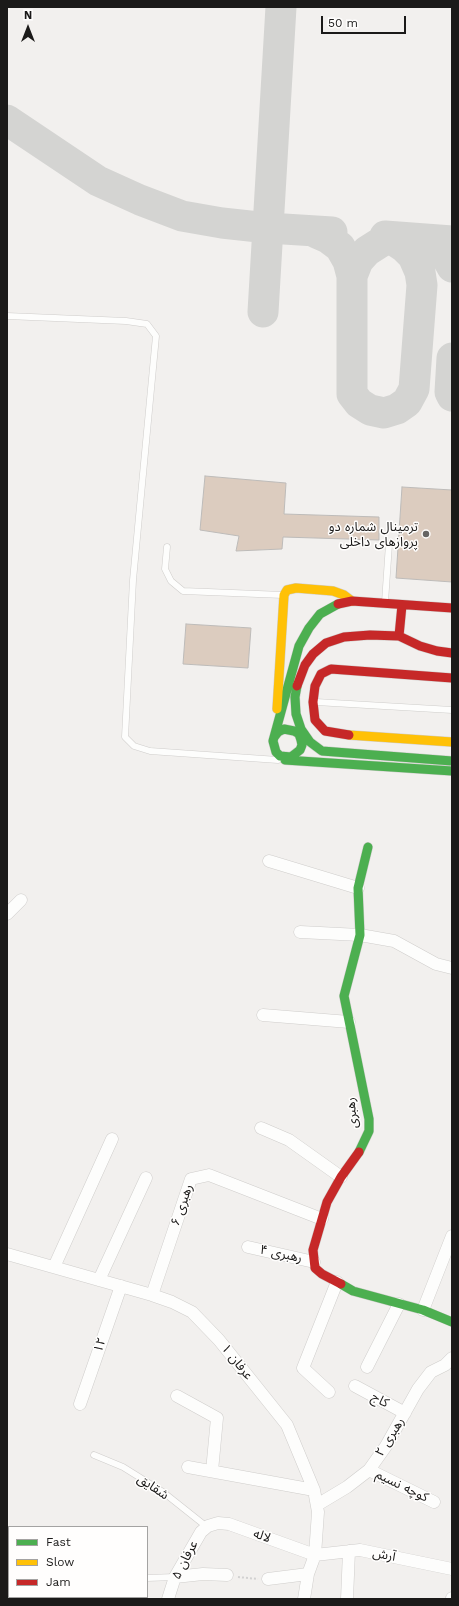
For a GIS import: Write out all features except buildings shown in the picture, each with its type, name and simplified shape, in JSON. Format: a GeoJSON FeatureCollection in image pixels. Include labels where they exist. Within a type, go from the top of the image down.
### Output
{"type":"FeatureCollection","features":[{"type":"Feature","properties":{"kind":"main road"},"geometry":{"type":"LineString","coordinates":[[275,736],[284,595],[287,590],[296,588],[333,592],[344,595],[352,601]]}},
{"type":"Feature","properties":{"kind":"main road"},"geometry":{"type":"LineString","coordinates":[[452,608],[352,601],[335,605],[320,614],[309,628],[299,646],[273,742],[276,752],[285,759],[452,770]]}},
{"type":"Feature","properties":{"kind":"main road"},"geometry":{"type":"LineString","coordinates":[[399,636],[402,605]]}},
{"type":"Feature","properties":{"kind":"main road"},"geometry":{"type":"LineString","coordinates":[[452,653],[437,651],[420,646],[399,636],[370,635],[344,637],[326,643],[313,654],[305,665],[298,681],[295,697],[296,714],[301,729],[310,742],[322,751],[452,761]]}},
{"type":"Feature","properties":{"kind":"main road"},"geometry":{"type":"LineString","coordinates":[[452,678],[331,669],[321,674],[314,686],[313,702],[315,720],[325,731],[348,735],[452,742]]}},
{"type":"Feature","properties":{"kind":"main road"},"geometry":{"type":"LineString","coordinates":[[275,736],[278,732],[289,729],[299,734],[302,745],[300,750],[296,755],[285,759]]}},
{"type":"Feature","properties":{"kind":"main road","name":"رهبری"},"geometry":{"type":"LineString","coordinates":[[314,1262],[313,1250],[327,1202],[341,1177],[362,1149],[369,1131],[369,1119],[344,996],[360,935],[358,888],[368,847]]}},
{"type":"Feature","properties":{"kind":"main road"},"geometry":{"type":"LineString","coordinates":[[314,1262],[315,1268],[322,1274],[353,1291],[423,1310],[452,1322]]}},
{"type":"Feature","properties":{"kind":"street"},"geometry":{"type":"LineString","coordinates":[[269,861],[358,888]]}},
{"type":"Feature","properties":{"kind":"street"},"geometry":{"type":"LineString","coordinates":[[7,914],[21,900]]}},
{"type":"Feature","properties":{"kind":"street"},"geometry":{"type":"LineString","coordinates":[[300,932],[360,935],[394,941],[436,964],[452,968]]}},
{"type":"Feature","properties":{"kind":"street"},"geometry":{"type":"LineString","coordinates":[[263,1015],[349,1022]]}},
{"type":"Feature","properties":{"kind":"street"},"geometry":{"type":"LineString","coordinates":[[261,1128],[289,1140],[341,1177]]}},
{"type":"Feature","properties":{"kind":"street"},"geometry":{"type":"LineString","coordinates":[[54,1267],[112,1139]]}},
{"type":"Feature","properties":{"kind":"street","name":"رهبری ۶"},"geometry":{"type":"LineString","coordinates":[[152,1295],[190,1179],[209,1175],[322,1218]]}},
{"type":"Feature","properties":{"kind":"street"},"geometry":{"type":"LineString","coordinates":[[99,1280],[146,1178]]}},
{"type":"Feature","properties":{"kind":"street"},"geometry":{"type":"LineString","coordinates":[[423,1310],[452,1236]]}},
{"type":"Feature","properties":{"kind":"street","name":"رهبری ۴"},"geometry":{"type":"LineString","coordinates":[[248,1247],[314,1262]]}},
{"type":"Feature","properties":{"kind":"street","name":"عرفان ۱"},"geometry":{"type":"LineString","coordinates":[[7,1254],[152,1295],[192,1312],[219,1340],[287,1426],[314,1490],[318,1512],[315,1555],[308,1574],[304,1599]]}},
{"type":"Feature","properties":{"kind":"street"},"geometry":{"type":"LineString","coordinates":[[329,1392],[303,1368],[337,1282]]}},
{"type":"Feature","properties":{"kind":"street","name":"۱۲"},"geometry":{"type":"LineString","coordinates":[[80,1404],[121,1286]]}},
{"type":"Feature","properties":{"kind":"street"},"geometry":{"type":"LineString","coordinates":[[367,1367],[399,1304]]}},
{"type":"Feature","properties":{"kind":"street","name":"رهبری ۲"},"geometry":{"type":"LineString","coordinates":[[317,1505],[347,1487],[369,1470],[386,1446],[418,1389],[432,1372],[445,1365],[452,1358]]}},
{"type":"Feature","properties":{"kind":"street","name":"کاج"},"geometry":{"type":"LineString","coordinates":[[355,1386],[405,1413]]}},
{"type":"Feature","properties":{"kind":"street"},"geometry":{"type":"LineString","coordinates":[[177,1396],[217,1418],[212,1471]]}},
{"type":"Feature","properties":{"kind":"street"},"geometry":{"type":"LineString","coordinates":[[188,1467],[314,1490]]}},
{"type":"Feature","properties":{"kind":"street","name":"کوچه نسیم"},"geometry":{"type":"LineString","coordinates":[[369,1470],[434,1502]]}},
{"type":"Feature","properties":{"kind":"street","name":"لاله"},"geometry":{"type":"LineString","coordinates":[[208,1526],[218,1523],[229,1524],[315,1555]]}},
{"type":"Feature","properties":{"kind":"street","name":"عرفان ۵"},"geometry":{"type":"LineString","coordinates":[[168,1599],[175,1577],[196,1538],[208,1526]]}},
{"type":"Feature","properties":{"kind":"street","name":"آرش"},"geometry":{"type":"LineString","coordinates":[[315,1555],[360,1550],[452,1569]]}},
{"type":"Feature","properties":{"kind":"street"},"geometry":{"type":"LineString","coordinates":[[347,1599],[349,1551]]}},
{"type":"Feature","properties":{"kind":"street"},"geometry":{"type":"LineString","coordinates":[[175,1577],[203,1574],[227,1575]]}},
{"type":"Feature","properties":{"kind":"street"},"geometry":{"type":"LineString","coordinates":[[268,1579],[308,1574]]}},
{"type":"Feature","properties":{"kind":"lane"},"geometry":{"type":"LineString","coordinates":[[7,316],[126,321],[147,324],[156,336],[133,580],[125,737],[134,746],[150,751],[285,759]]}},
{"type":"Feature","properties":{"kind":"lane"},"geometry":{"type":"LineString","coordinates":[[385,604],[389,544]]}},
{"type":"Feature","properties":{"kind":"lane"},"geometry":{"type":"LineString","coordinates":[[167,547],[165,569],[171,581],[183,590],[284,595]]}},
{"type":"Feature","properties":{"kind":"lane"},"geometry":{"type":"LineString","coordinates":[[313,702],[452,710]]}},
{"type":"Feature","properties":{"kind":"lane","name":"شقایق"},"geometry":{"type":"LineString","coordinates":[[94,1455],[123,1467],[163,1492],[208,1526]]}},
{"type":"Feature","properties":{"kind":"lane"},"geometry":{"type":"LineString","coordinates":[[148,1578],[175,1577]]}},
{"type":"Feature","properties":{"kind":"path"},"geometry":{"type":"LineString","coordinates":[[227,1575],[255,1580],[268,1579]]}},
{"type":"Feature","properties":{"kind":"taxiway"},"geometry":{"type":"LineString","coordinates":[[263,312],[281,7]]}},
{"type":"Feature","properties":{"kind":"taxiway"},"geometry":{"type":"LineString","coordinates":[[7,120],[98,181],[140,200],[182,216],[222,223],[268,228],[332,232]]}},
{"type":"Feature","properties":{"kind":"taxiway"},"geometry":{"type":"LineString","coordinates":[[312,231],[328,238],[340,247],[348,261],[352,276],[352,394],[359,403],[370,410],[384,413],[397,409],[407,402],[414,389],[422,285],[420,272],[413,256],[404,247],[389,237],[367,251],[358,261],[352,276]]}},
{"type":"Feature","properties":{"kind":"taxiway"},"geometry":{"type":"LineString","coordinates":[[385,236],[452,241]]}},
{"type":"Feature","properties":{"kind":"taxiway"},"geometry":{"type":"LineString","coordinates":[[418,239],[435,246],[447,258],[452,267]]}},
{"type":"Feature","properties":{"kind":"taxiway"},"geometry":{"type":"LineString","coordinates":[[452,358],[450,392],[452,396]]}},
{"type":"Feature","properties":{"kind":"traffic: fast"},"geometry":{"type":"LineString","coordinates":[[275,736],[278,732],[284,729],[294,731],[299,734],[301,740],[302,745],[300,750],[291,757],[280,756],[276,752],[273,741],[299,646],[309,628],[320,614],[338,604]]}},
{"type":"Feature","properties":{"kind":"traffic: fast"},"geometry":{"type":"LineString","coordinates":[[297,686],[295,697],[296,714],[301,729],[310,742],[322,751],[452,761]]}},
{"type":"Feature","properties":{"kind":"traffic: fast"},"geometry":{"type":"LineString","coordinates":[[286,758],[285,760],[452,771]]}},
{"type":"Feature","properties":{"kind":"traffic: fast"},"geometry":{"type":"LineString","coordinates":[[359,1152],[369,1131],[369,1119],[344,996],[360,935],[358,888],[368,847]]}},
{"type":"Feature","properties":{"kind":"traffic: fast"},"geometry":{"type":"LineString","coordinates":[[341,1284],[353,1291],[423,1310],[452,1322]]}},
{"type":"Feature","properties":{"kind":"traffic: slow"},"geometry":{"type":"LineString","coordinates":[[277,709],[284,595],[287,590],[296,588],[333,591],[344,595],[352,601]]}},
{"type":"Feature","properties":{"kind":"traffic: slow"},"geometry":{"type":"LineString","coordinates":[[349,735],[452,742]]}},
{"type":"Feature","properties":{"kind":"traffic: jam"},"geometry":{"type":"LineString","coordinates":[[338,604],[352,601],[452,608]]}},
{"type":"Feature","properties":{"kind":"traffic: jam"},"geometry":{"type":"LineString","coordinates":[[399,636],[402,605]]}},
{"type":"Feature","properties":{"kind":"traffic: jam"},"geometry":{"type":"LineString","coordinates":[[297,686],[305,665],[313,654],[326,643],[344,637],[370,635],[399,636],[420,646],[437,651],[452,653]]}},
{"type":"Feature","properties":{"kind":"traffic: jam"},"geometry":{"type":"LineString","coordinates":[[349,735],[325,731],[315,720],[313,702],[315,686],[321,674],[331,669],[452,678]]}},
{"type":"Feature","properties":{"kind":"traffic: jam"},"geometry":{"type":"LineString","coordinates":[[341,1284],[322,1274],[315,1268],[313,1250],[327,1202],[341,1177],[359,1152]]}},
{"type":"Feature","properties":{"kind":"place","name":"ترمینال شماره دو پروازهای داخلی"},"geometry":{"type":"Point","coordinates":[426,534]}}]}
